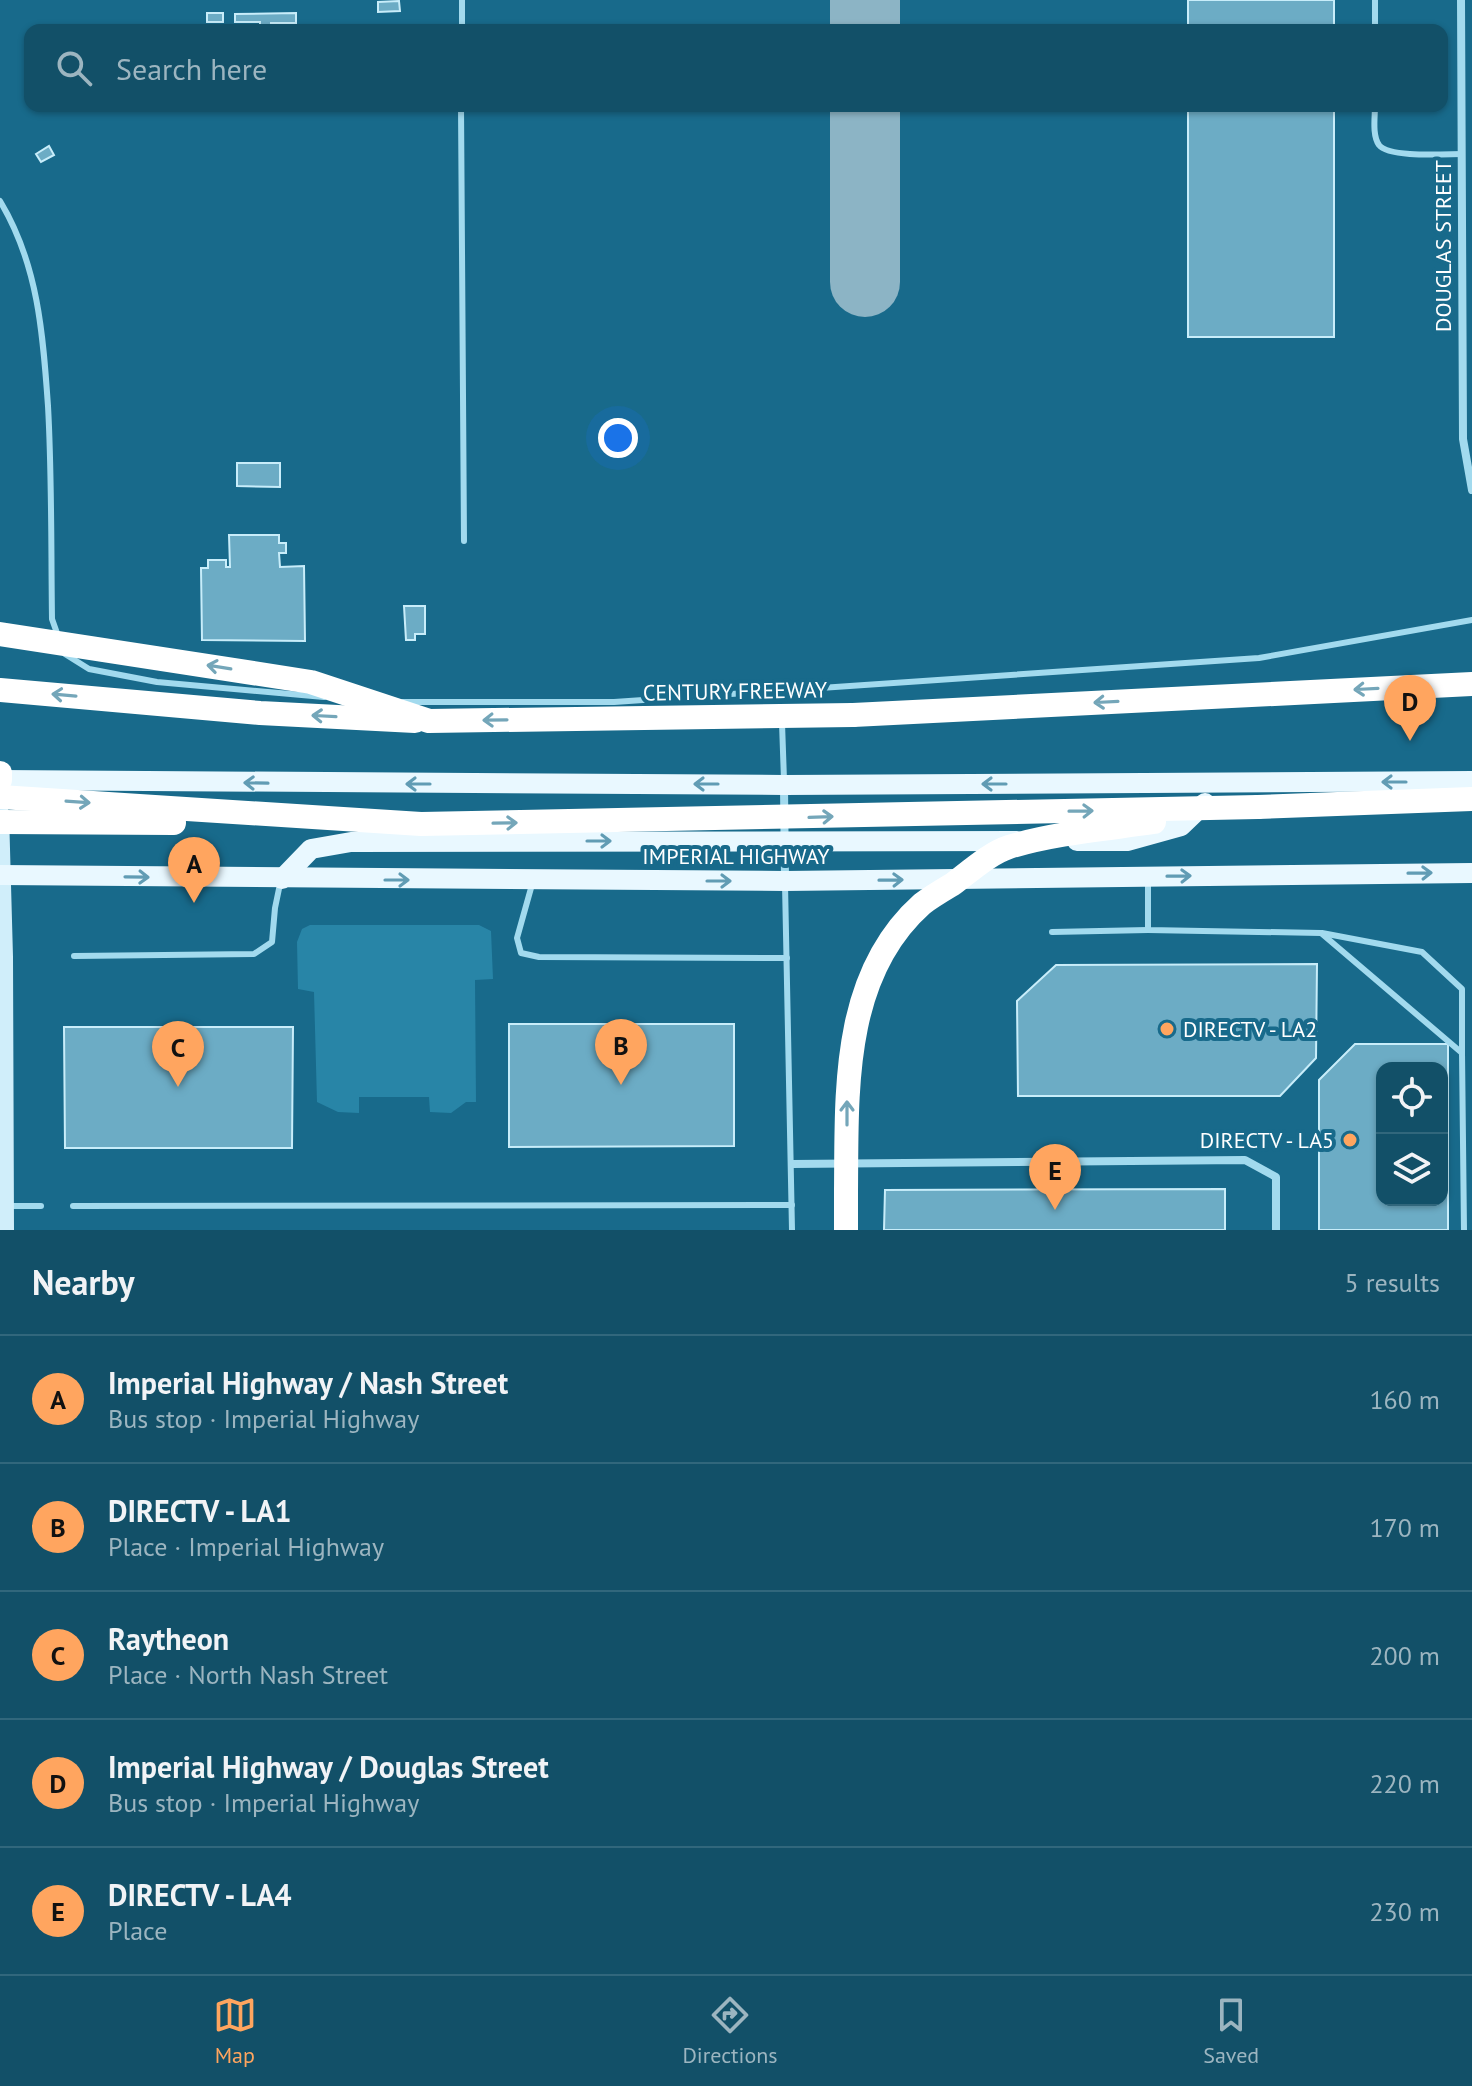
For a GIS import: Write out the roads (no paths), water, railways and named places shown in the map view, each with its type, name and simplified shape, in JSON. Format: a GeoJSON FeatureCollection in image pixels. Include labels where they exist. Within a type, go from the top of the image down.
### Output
{"type":"FeatureCollection","features":[{"type":"Feature","properties":{"kind":"highway"},"geometry":{"type":"LineString","coordinates":[[0,634],[311,682],[429,721]]}},
{"type":"Feature","properties":{"kind":"highway","name":"CENTURY FREEWAY"},"geometry":{"type":"LineString","coordinates":[[0,690],[260,713],[429,721],[853,715],[1472,684]]}},
{"type":"Feature","properties":{"kind":"highway"},"geometry":{"type":"LineString","coordinates":[[0,773],[0,780]]}},
{"type":"Feature","properties":{"kind":"highway"},"geometry":{"type":"LineString","coordinates":[[0,797],[421,824]]}},
{"type":"Feature","properties":{"kind":"highway"},"geometry":{"type":"LineString","coordinates":[[0,822],[421,824],[1258,807],[1472,799]]}},
{"type":"Feature","properties":{"kind":"highway"},"geometry":{"type":"LineString","coordinates":[[846,1230],[847,1094],[855,1027],[867,983],[890,940],[922,905],[1006,848],[1059,836],[1258,807]]}},
{"type":"Feature","properties":{"kind":"main road"},"geometry":{"type":"LineString","coordinates":[[0,780],[784,785],[1472,781]]}},
{"type":"Feature","properties":{"kind":"main road"},"geometry":{"type":"LineString","coordinates":[[282,879],[311,849],[351,842],[1127,841],[1181,826],[1206,803],[1219,783]]}},
{"type":"Feature","properties":{"kind":"main road","name":"IMPERIAL HIGHWAY"},"geometry":{"type":"LineString","coordinates":[[1,875],[785,881],[1472,873]]}},
{"type":"Feature","properties":{"kind":"street","name":"DOUGLAS STREET"},"geometry":{"type":"LineString","coordinates":[[1461,0],[1463,439],[1472,490]]}},
{"type":"Feature","properties":{"kind":"street"},"geometry":{"type":"LineString","coordinates":[[0,780],[6,1230]]}},
{"type":"Feature","properties":{"kind":"street"},"geometry":{"type":"LineString","coordinates":[[784,785],[785,881]]}},
{"type":"Feature","properties":{"kind":"street"},"geometry":{"type":"LineString","coordinates":[[792,1164],[1245,1160],[1276,1177],[1276,1230]]}},
{"type":"Feature","properties":{"kind":"lane"},"geometry":{"type":"LineString","coordinates":[[462,0],[462,24]]}},
{"type":"Feature","properties":{"kind":"lane"},"geometry":{"type":"LineString","coordinates":[[1375,0],[1375,24]]}},
{"type":"Feature","properties":{"kind":"lane"},"geometry":{"type":"LineString","coordinates":[[461,112],[464,541]]}},
{"type":"Feature","properties":{"kind":"lane"},"geometry":{"type":"LineString","coordinates":[[1375,112],[1375,133],[1379,145],[1390,152],[1462,154]]}},
{"type":"Feature","properties":{"kind":"lane"},"geometry":{"type":"LineString","coordinates":[[0,201],[12,222],[33,277],[44,344],[51,455],[52,619],[65,654],[89,669],[157,682],[407,702],[614,702],[1259,658],[1472,620]]}},
{"type":"Feature","properties":{"kind":"lane"},"geometry":{"type":"LineString","coordinates":[[1461,315],[1472,315]]}},
{"type":"Feature","properties":{"kind":"lane"},"geometry":{"type":"LineString","coordinates":[[782,691],[784,785]]}},
{"type":"Feature","properties":{"kind":"lane"},"geometry":{"type":"LineString","coordinates":[[1148,877],[1148,930]]}},
{"type":"Feature","properties":{"kind":"lane"},"geometry":{"type":"LineString","coordinates":[[74,956],[254,954],[272,942],[282,879]]}},
{"type":"Feature","properties":{"kind":"lane"},"geometry":{"type":"LineString","coordinates":[[533,880],[517,938],[521,953],[539,957],[787,958]]}},
{"type":"Feature","properties":{"kind":"lane"},"geometry":{"type":"LineString","coordinates":[[785,881],[792,1230]]}},
{"type":"Feature","properties":{"kind":"lane"},"geometry":{"type":"LineString","coordinates":[[1052,932],[1321,933],[1422,952],[1462,989],[1464,1230]]}},
{"type":"Feature","properties":{"kind":"lane"},"geometry":{"type":"LineString","coordinates":[[1321,933],[1462,1053]]}},
{"type":"Feature","properties":{"kind":"lane"},"geometry":{"type":"LineString","coordinates":[[1462,1108],[1472,1108]]}},
{"type":"Feature","properties":{"kind":"lane"},"geometry":{"type":"LineString","coordinates":[[73,1206],[792,1205]]}},
{"type":"Feature","properties":{"kind":"lane"},"geometry":{"type":"LineString","coordinates":[[6,1206],[41,1206]]}},
{"type":"Feature","properties":{"kind":"place","name":"Imperial Highway / Douglas Street"},"geometry":{"type":"Point","coordinates":[1410,741]}},
{"type":"Feature","properties":{"kind":"place","name":"Imperial Highway / Nash Street"},"geometry":{"type":"Point","coordinates":[194,903]}},
{"type":"Feature","properties":{"kind":"place","name":"DIRECTV - LA2"},"geometry":{"type":"Point","coordinates":[1167,1029]}},
{"type":"Feature","properties":{"kind":"place","name":"DIRECTV - LA1"},"geometry":{"type":"Point","coordinates":[621,1085]}},
{"type":"Feature","properties":{"kind":"place","name":"Raytheon"},"geometry":{"type":"Point","coordinates":[178,1087]}},
{"type":"Feature","properties":{"kind":"place","name":"DIRECTV - LA5"},"geometry":{"type":"Point","coordinates":[1350,1140]}},
{"type":"Feature","properties":{"kind":"place","name":"DIRECTV - LA4"},"geometry":{"type":"Point","coordinates":[1055,1210]}}]}
